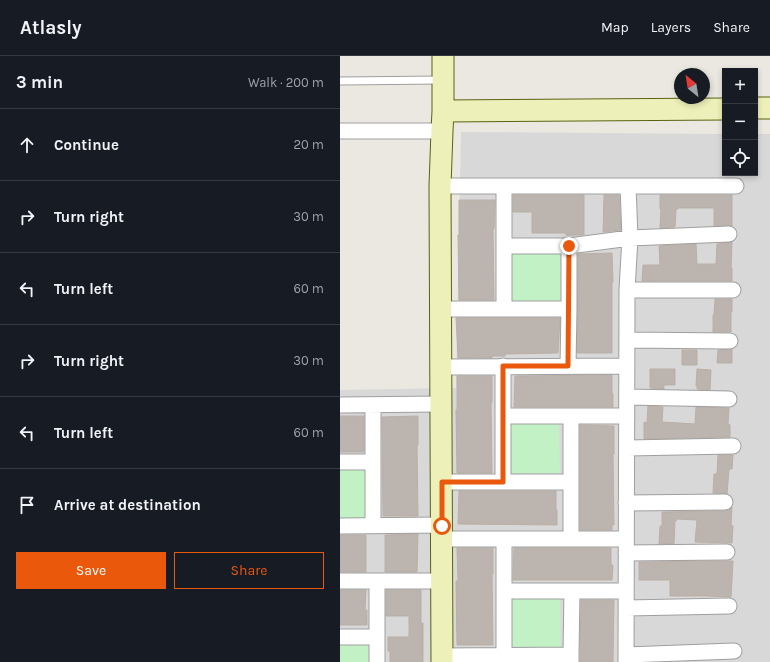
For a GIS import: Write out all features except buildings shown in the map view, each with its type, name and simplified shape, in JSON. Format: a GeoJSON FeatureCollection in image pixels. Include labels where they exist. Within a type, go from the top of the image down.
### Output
{"type":"FeatureCollection","features":[{"type":"Feature","properties":{"kind":"street"},"geometry":{"type":"LineString","coordinates":[[443,56],[443,121],[440,186],[442,659],[504,655],[571,659],[572,591]]}},
{"type":"Feature","properties":{"kind":"street"},"geometry":{"type":"LineString","coordinates":[[758,108],[770,108]]}},
{"type":"Feature","properties":{"kind":"street"},"geometry":{"type":"LineString","coordinates":[[340,132],[443,121],[722,109]]}},
{"type":"Feature","properties":{"kind":"street"},"geometry":{"type":"LineString","coordinates":[[440,186],[736,186]]}},
{"type":"Feature","properties":{"kind":"street"},"geometry":{"type":"LineString","coordinates":[[504,186],[504,309]]}},
{"type":"Feature","properties":{"kind":"street"},"geometry":{"type":"LineString","coordinates":[[628,186],[630,238],[627,290],[626,659],[734,651]]}},
{"type":"Feature","properties":{"kind":"street"},"geometry":{"type":"LineString","coordinates":[[504,246],[569,246],[630,238],[729,234]]}},
{"type":"Feature","properties":{"kind":"street"},"geometry":{"type":"LineString","coordinates":[[568,366],[569,246]]}},
{"type":"Feature","properties":{"kind":"street"},"geometry":{"type":"LineString","coordinates":[[627,290],[733,290]]}},
{"type":"Feature","properties":{"kind":"street"},"geometry":{"type":"LineString","coordinates":[[441,309],[569,309]]}},
{"type":"Feature","properties":{"kind":"street"},"geometry":{"type":"LineString","coordinates":[[627,340],[730,341]]}},
{"type":"Feature","properties":{"kind":"street"},"geometry":{"type":"LineString","coordinates":[[503,366],[503,482]]}},
{"type":"Feature","properties":{"kind":"street"},"geometry":{"type":"LineString","coordinates":[[441,367],[627,366]]}},
{"type":"Feature","properties":{"kind":"street"},"geometry":{"type":"LineString","coordinates":[[627,397],[728,399]]}},
{"type":"Feature","properties":{"kind":"street"},"geometry":{"type":"LineString","coordinates":[[340,405],[441,404]]}},
{"type":"Feature","properties":{"kind":"street"},"geometry":{"type":"LineString","coordinates":[[373,405],[373,526]]}},
{"type":"Feature","properties":{"kind":"street"},"geometry":{"type":"LineString","coordinates":[[503,416],[627,416]]}},
{"type":"Feature","properties":{"kind":"street"},"geometry":{"type":"LineString","coordinates":[[571,416],[571,539]]}},
{"type":"Feature","properties":{"kind":"street"},"geometry":{"type":"LineString","coordinates":[[626,448],[733,446]]}},
{"type":"Feature","properties":{"kind":"street"},"geometry":{"type":"LineString","coordinates":[[340,462],[373,462]]}},
{"type":"Feature","properties":{"kind":"street"},"geometry":{"type":"LineString","coordinates":[[442,482],[571,482]]}},
{"type":"Feature","properties":{"kind":"street"},"geometry":{"type":"LineString","coordinates":[[626,503],[725,502]]}},
{"type":"Feature","properties":{"kind":"street"},"geometry":{"type":"LineString","coordinates":[[340,526],[373,526],[504,539],[571,539],[626,546],[727,552]]}},
{"type":"Feature","properties":{"kind":"street"},"geometry":{"type":"LineString","coordinates":[[504,539],[504,655]]}},
{"type":"Feature","properties":{"kind":"street"},"geometry":{"type":"LineString","coordinates":[[340,581],[442,580]]}},
{"type":"Feature","properties":{"kind":"street"},"geometry":{"type":"LineString","coordinates":[[377,581],[377,662]]}},
{"type":"Feature","properties":{"kind":"street"},"geometry":{"type":"LineString","coordinates":[[504,591],[626,591]]}},
{"type":"Feature","properties":{"kind":"street"},"geometry":{"type":"LineString","coordinates":[[626,608],[729,606]]}},
{"type":"Feature","properties":{"kind":"street"},"geometry":{"type":"LineString","coordinates":[[340,637],[377,637]]}},
{"type":"Feature","properties":{"kind":"lane"},"geometry":{"type":"LineString","coordinates":[[340,81],[443,80]]}},
{"type":"Feature","properties":{"kind":"shaded area"},"geometry":{"type":"Polygon","coordinates":[[[461,132],[722,134],[722,176],[758,176],[758,134],[770,134],[770,662],[340,662],[340,390],[456,388],[461,132]]]}},
{"type":"Feature","properties":{"kind":"green space"},"geometry":{"type":"Polygon","coordinates":[[[509,253],[560,253],[561,304],[509,305],[509,253]]]}},
{"type":"Feature","properties":{"kind":"green space"},"geometry":{"type":"Polygon","coordinates":[[[559,421],[560,473],[508,474],[508,422],[559,421]]]}},
{"type":"Feature","properties":{"kind":"green space"},"geometry":{"type":"Polygon","coordinates":[[[366,469],[367,521],[340,522],[340,470],[366,469]]]}},
{"type":"Feature","properties":{"kind":"green space"},"geometry":{"type":"Polygon","coordinates":[[[560,598],[561,650],[509,651],[508,599],[560,598]]]}},
{"type":"Feature","properties":{"kind":"green space"},"geometry":{"type":"Polygon","coordinates":[[[340,642],[371,642],[371,662],[340,662],[340,642]]]}},
{"type":"Feature","properties":{"kind":"route"},"geometry":{"type":"LineString","coordinates":[[442,526],[442,482],[503,482],[503,366],[568,366],[569,246]]}}]}
